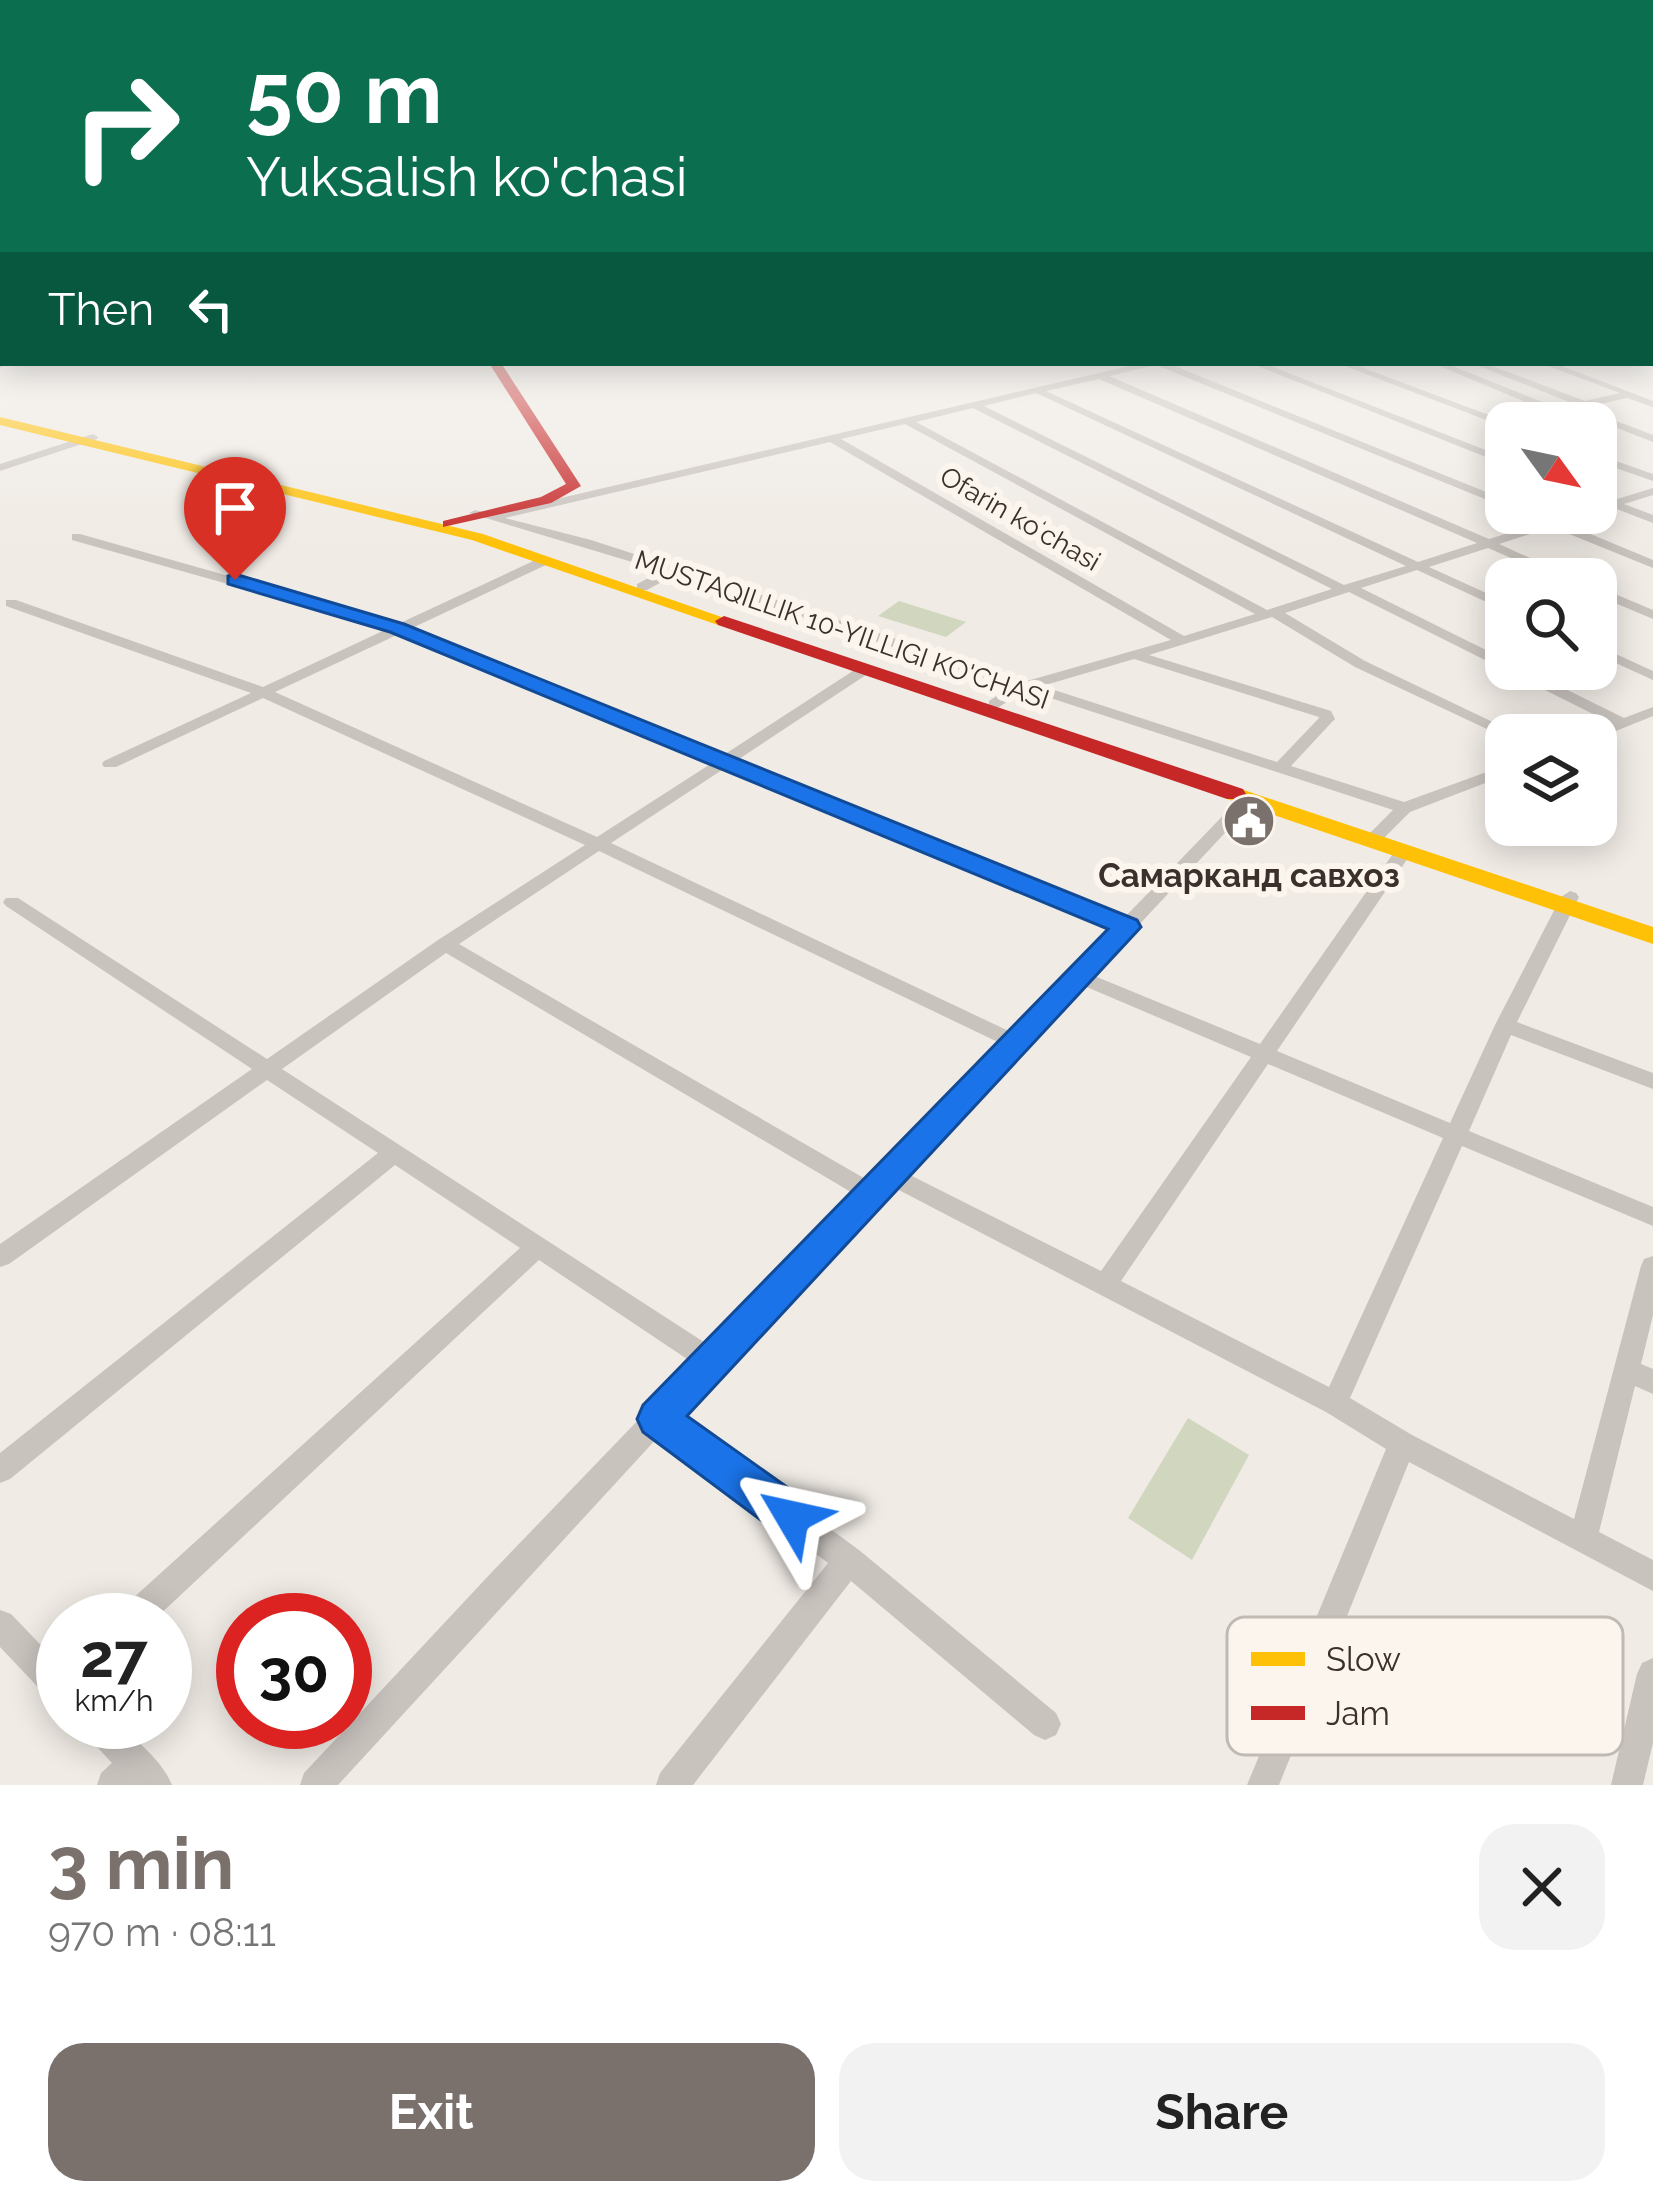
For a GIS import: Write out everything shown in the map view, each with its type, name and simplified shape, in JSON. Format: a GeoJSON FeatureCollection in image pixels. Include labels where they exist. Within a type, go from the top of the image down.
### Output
{"type":"FeatureCollection","features":[{"type":"Feature","properties":{"kind":"main road"},"geometry":{"type":"LineString","coordinates":[[449,524],[539,501],[574,486],[505,379]]}},
{"type":"Feature","properties":{"kind":"main road","name":"MUSTAQILLIK 10-YILLIGI KO'CHASI"},"geometry":{"type":"LineString","coordinates":[[0,417],[449,524],[646,585],[1379,833],[1653,936]]}},
{"type":"Feature","properties":{"kind":"main road","name":"MUSTAQILLIK 10-YILLIGI KO'CHASI"},"geometry":{"type":"LineString","coordinates":[[88,438],[461,533],[1403,852],[1653,924]]}},
{"type":"Feature","properties":{"kind":"street"},"geometry":{"type":"LineString","coordinates":[[484,515],[1087,379]]}},
{"type":"Feature","properties":{"kind":"street"},"geometry":{"type":"LineString","coordinates":[[1109,379],[1521,558]]}},
{"type":"Feature","properties":{"kind":"street"},"geometry":{"type":"LineString","coordinates":[[1196,379],[1485,496]]}},
{"type":"Feature","properties":{"kind":"street"},"geometry":{"type":"LineString","coordinates":[[1297,379],[1485,453]]}},
{"type":"Feature","properties":{"kind":"street"},"geometry":{"type":"LineString","coordinates":[[1386,379],[1485,416]]}},
{"type":"Feature","properties":{"kind":"street"},"geometry":{"type":"LineString","coordinates":[[1478,379],[1534,402]]}},
{"type":"Feature","properties":{"kind":"street"},"geometry":{"type":"LineString","coordinates":[[1515,379],[1570,402]]}},
{"type":"Feature","properties":{"kind":"street"},"geometry":{"type":"LineString","coordinates":[[1589,379],[1653,404]]}},
{"type":"Feature","properties":{"kind":"street"},"geometry":{"type":"LineString","coordinates":[[1596,402],[1653,388]]}},
{"type":"Feature","properties":{"kind":"street"},"geometry":{"type":"LineString","coordinates":[[1038,391],[1485,597]]}},
{"type":"Feature","properties":{"kind":"street"},"geometry":{"type":"LineString","coordinates":[[975,405],[1485,655]]}},
{"type":"Feature","properties":{"kind":"street"},"geometry":{"type":"LineString","coordinates":[[908,421],[1360,664],[1485,722]]}},
{"type":"Feature","properties":{"kind":"street"},"geometry":{"type":"LineString","coordinates":[[1617,423],[1653,439]]}},
{"type":"Feature","properties":{"kind":"street"},"geometry":{"type":"LineString","coordinates":[[0,468],[88,438]]}},
{"type":"Feature","properties":{"kind":"street","name":"Ofarin koʻchasi"},"geometry":{"type":"LineString","coordinates":[[832,439],[1183,641]]}},
{"type":"Feature","properties":{"kind":"street"},"geometry":{"type":"LineString","coordinates":[[1617,465],[1653,478]]}},
{"type":"Feature","properties":{"kind":"street"},"geometry":{"type":"LineString","coordinates":[[1617,503],[1653,491]]}},
{"type":"Feature","properties":{"kind":"street"},"geometry":{"type":"LineString","coordinates":[[1617,506],[1653,519]]}},
{"type":"Feature","properties":{"kind":"street"},"geometry":{"type":"LineString","coordinates":[[484,515],[672,571],[1404,808]]}},
{"type":"Feature","properties":{"kind":"street"},"geometry":{"type":"LineString","coordinates":[[998,701],[1022,686],[1183,641],[1519,534]]}},
{"type":"Feature","properties":{"kind":"street"},"geometry":{"type":"LineString","coordinates":[[1580,534],[1653,564]]}},
{"type":"Feature","properties":{"kind":"street"},"geometry":{"type":"LineString","coordinates":[[76,537],[397,628],[1127,927]]}},
{"type":"Feature","properties":{"kind":"street"},"geometry":{"type":"LineString","coordinates":[[110,764],[544,560]]}},
{"type":"Feature","properties":{"kind":"street"},"geometry":{"type":"LineString","coordinates":[[646,585],[672,571]]}},
{"type":"Feature","properties":{"kind":"street"},"geometry":{"type":"LineString","coordinates":[[1617,599],[1653,615]]}},
{"type":"Feature","properties":{"kind":"street"},"geometry":{"type":"LineString","coordinates":[[11,603],[260,691],[598,844],[1017,1043]]}},
{"type":"Feature","properties":{"kind":"street"},"geometry":{"type":"LineString","coordinates":[[1134,655],[1326,714],[1327,719],[1280,768]]}},
{"type":"Feature","properties":{"kind":"street"},"geometry":{"type":"LineString","coordinates":[[1617,659],[1653,676]]}},
{"type":"Feature","properties":{"kind":"street"},"geometry":{"type":"LineString","coordinates":[[0,1257],[445,944],[864,670]]}},
{"type":"Feature","properties":{"kind":"street"},"geometry":{"type":"LineString","coordinates":[[1556,690],[1623,723]]}},
{"type":"Feature","properties":{"kind":"street"},"geometry":{"type":"LineString","coordinates":[[1617,725],[1653,710]]}},
{"type":"Feature","properties":{"kind":"street"},"geometry":{"type":"LineString","coordinates":[[1379,833],[1404,808],[1485,778]]}},
{"type":"Feature","properties":{"kind":"street"},"geometry":{"type":"LineString","coordinates":[[316,1785],[1247,800]]}},
{"type":"Feature","properties":{"kind":"street"},"geometry":{"type":"LineString","coordinates":[[1105,1285],[1403,852]]}},
{"type":"Feature","properties":{"kind":"street"},"geometry":{"type":"LineString","coordinates":[[12,902],[712,1361]]}},
{"type":"Feature","properties":{"kind":"street"},"geometry":{"type":"LineString","coordinates":[[1335,1403],[1505,1025],[1567,902]]}},
{"type":"Feature","properties":{"kind":"street"},"geometry":{"type":"LineString","coordinates":[[445,944],[882,1184],[1105,1285],[1335,1403],[1402,1444],[1653,1576]]}},
{"type":"Feature","properties":{"kind":"street"},"geometry":{"type":"LineString","coordinates":[[1080,977],[1653,1216]]}},
{"type":"Feature","properties":{"kind":"street"},"geometry":{"type":"LineString","coordinates":[[1505,1025],[1653,1081]]}},
{"type":"Feature","properties":{"kind":"street"},"geometry":{"type":"LineString","coordinates":[[0,1470],[395,1152]]}},
{"type":"Feature","properties":{"kind":"street"},"geometry":{"type":"LineString","coordinates":[[161,1593],[538,1246]]}},
{"type":"Feature","properties":{"kind":"street"},"geometry":{"type":"LineString","coordinates":[[1582,1538],[1653,1266]]}},
{"type":"Feature","properties":{"kind":"street"},"geometry":{"type":"LineString","coordinates":[[1626,1370],[1653,1382]]}},
{"type":"Feature","properties":{"kind":"street"},"geometry":{"type":"LineString","coordinates":[[658,1419],[849,1560],[1045,1724]]}},
{"type":"Feature","properties":{"kind":"street"},"geometry":{"type":"LineString","coordinates":[[1331,1617],[1402,1444]]}},
{"type":"Feature","properties":{"kind":"street"},"geometry":{"type":"LineString","coordinates":[[673,1785],[849,1560]]}},
{"type":"Feature","properties":{"kind":"street"},"geometry":{"type":"LineString","coordinates":[[0,1624],[36,1661]]}},
{"type":"Feature","properties":{"kind":"street"},"geometry":{"type":"LineString","coordinates":[[1627,1785],[1653,1674]]}},
{"type":"Feature","properties":{"kind":"street"},"geometry":{"type":"LineString","coordinates":[[115,1749],[136,1778]]}},
{"type":"Feature","properties":{"kind":"street"},"geometry":{"type":"LineString","coordinates":[[1263,1785],[1275,1755]]}},
{"type":"Feature","properties":{"kind":"green space"},"geometry":{"type":"Polygon","coordinates":[[[899,601],[966,622],[946,637],[878,616],[899,601]]]}},
{"type":"Feature","properties":{"kind":"green space"},"geometry":{"type":"Polygon","coordinates":[[[1188,1418],[1249,1455],[1192,1560],[1128,1518],[1188,1418]]]}},
{"type":"Feature","properties":{"kind":"traffic: slow"},"geometry":{"type":"LineString","coordinates":[[0,421],[477,537],[724,621]]}},
{"type":"Feature","properties":{"kind":"traffic: slow"},"geometry":{"type":"LineString","coordinates":[[1235,794],[1653,936]]}},
{"type":"Feature","properties":{"kind":"traffic: jam"},"geometry":{"type":"LineString","coordinates":[[449,524],[546,500],[574,486],[505,379]]}},
{"type":"Feature","properties":{"kind":"traffic: jam"},"geometry":{"type":"LineString","coordinates":[[724,621],[1235,794]]}},
{"type":"Feature","properties":{"kind":"place","name":"Самарканд савхоз"},"geometry":{"type":"Point","coordinates":[1249,821]}},
{"type":"Feature","properties":{"kind":"route"},"geometry":{"type":"LineString","coordinates":[[235,580],[397,628],[1127,927],[658,1419],[792,1517]]}}]}
